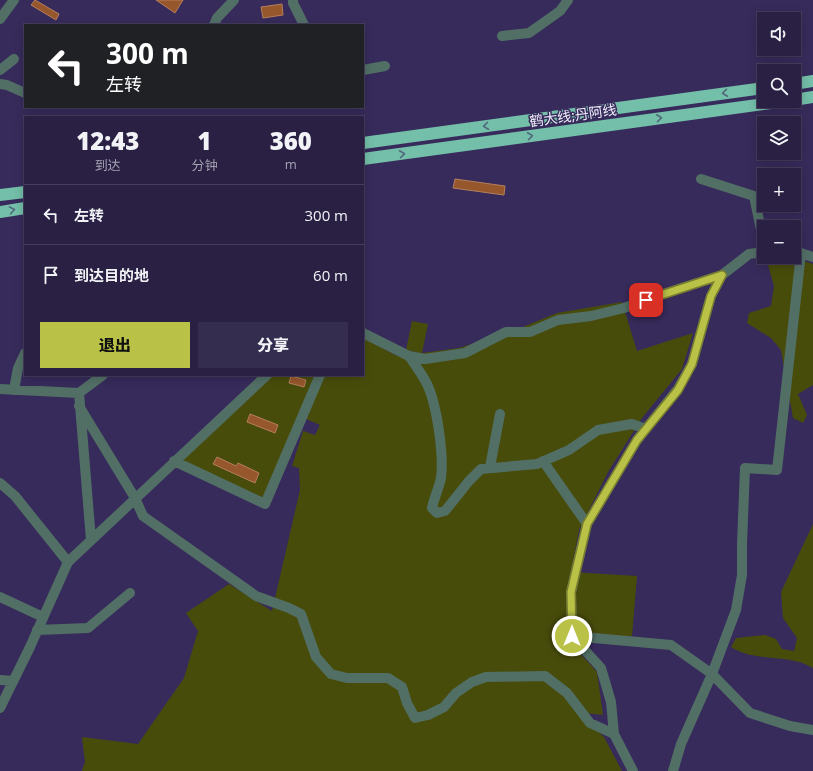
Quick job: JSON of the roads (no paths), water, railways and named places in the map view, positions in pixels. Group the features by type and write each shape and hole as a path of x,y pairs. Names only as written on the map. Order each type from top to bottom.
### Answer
{"highway":[{"path":"801,83 813,81"},
{"name":"鹤大线;丹阿线","path":"364,143 757,89"},
{"path":"801,99 813,97"},
{"name":"鹤大线;丹阿线","path":"364,159 757,105"},
{"path":"0,195 24,192"},
{"path":"0,212 24,208"}],"street":[{"path":"0,18 14,0"},
{"path":"214,24 217,18 234,0"},
{"path":"293,0 293,3 304,24"},
{"path":"502,36 529,33 560,11 568,0"},
{"path":"0,70 14,59"},
{"path":"364,70 385,66"},
{"path":"0,84 7,85 24,93"},
{"path":"701,179 754,196 759,220"},
{"path":"364,334 409,356 425,359 465,353 506,332 530,332 558,320 591,316 624,308 722,275 749,254 757,253"},
{"path":"801,253 813,257"},
{"path":"673,771 681,744 712,674 736,610 742,575 745,468 778,470 796,264"},
{"path":"633,771 614,734 611,702 601,668 572,636 571,592 587,524 637,440 678,390 692,364 711,296 722,275"},
{"path":"14,390 18,368 24,355"},
{"path":"409,356 427,385 435,413 441,450 441,479 434,496 432,508 437,513 445,510 481,468 537,464 569,450 598,430 632,424 646,429"},
{"path":"0,389 78,393 102,376"},
{"path":"0,708 68,562 266,376"},
{"path":"174,461 265,504 320,376"},
{"path":"78,393 90,540"},
{"path":"80,406 135,498 143,516 256,596 301,614 316,657 331,674 347,678 388,678 402,687 407,703 415,718 428,715 444,707 456,693 472,682 486,676 545,676 567,693 590,723 614,734"},
{"path":"490,467 500,414"},
{"path":"543,461 587,524"},
{"path":"0,483 15,496 68,562"},
{"path":"37,630 88,628 130,593"},
{"path":"0,597 43,618"},
{"path":"572,636 672,645 712,674 750,713 790,726 813,730"},
{"path":"0,680 13,681"}]}
